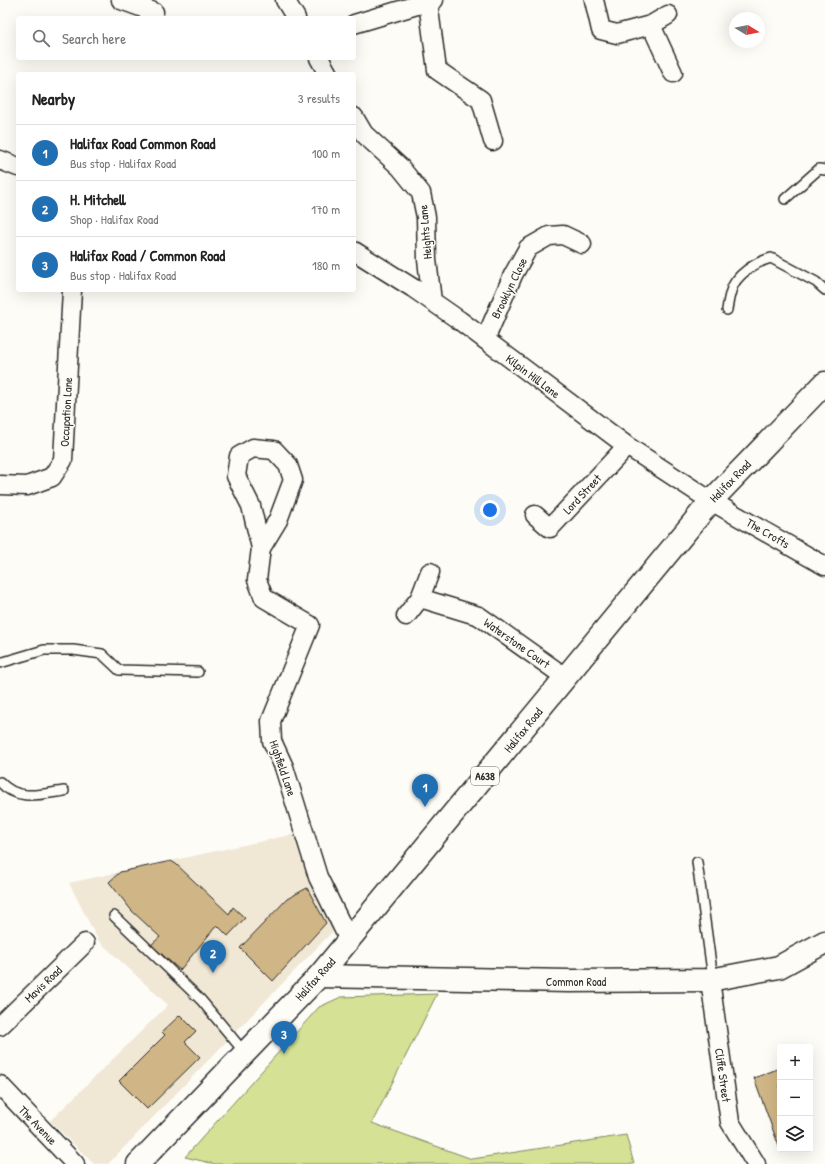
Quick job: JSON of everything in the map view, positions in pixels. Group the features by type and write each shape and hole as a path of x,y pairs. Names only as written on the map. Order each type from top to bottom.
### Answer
{"main road":[{"name":"Halifax Road","path":"138,1164 319,976 711,500 825,383"},
{"name":"Common Road","path":"319,976 569,982 712,979 779,967 825,942"}],"street":[{"path":"121,0 154,12"},
{"path":"285,0 295,16"},
{"path":"594,0 601,30 617,34 651,25 668,15"},
{"path":"356,23 431,1 437,70 481,100 493,141"},
{"path":"651,25 672,73"},
{"path":"320,60 327,72"},
{"name":"Heights Lane","path":"356,121 364,134 400,167 421,193 426,217 427,260 432,301"},
{"path":"0,160 16,166"},
{"name":"Brooklyn Close","path":"484,340 528,248 549,236 563,234 582,244"},
{"name":"Kilpin Hill Lane","path":"356,252 432,301 627,446 711,500"},
{"name":"Occupation Lane","path":"0,485 27,486 52,477 63,460 72,292"},
{"name":"Lord Street","path":"536,515 550,528 627,446"},
{"name":"Highfield Lane","path":"261,548 278,520 293,480 288,465 274,450 253,448 238,456 236,476 251,506 261,548 257,580 264,598 310,625 271,721 272,741 284,767 318,877 349,940"},
{"name":"The Crofts","path":"711,500 825,566"},
{"path":"406,616 420,598 430,572"},
{"name":"Waterstone Court","path":"420,598 479,616 565,678"},
{"name":"Mavis Road","path":"0,1026 85,943"},
{"name":"Cliffe Street","path":"712,979 730,1122 756,1164"},
{"name":"The Avenue","path":"0,1085 75,1164"}],"lane":[{"path":"786,199 819,170 825,170"},
{"path":"727,310 731,290 736,280 760,261 771,258 816,282 825,290"},
{"path":"0,663 44,650 73,650 102,654 115,668 126,671 198,672"},
{"path":"0,782 11,793 29,795 64,791"},
{"path":"697,862 712,979"},
{"path":"114,916 201,1000 245,1053"}],"shaded area":[{"path":"295,834 335,929 108,1164 94,1164 50,1121 168,1005 98,940 69,883"}],"green space":[{"path":"437,994 372,1123 472,1159 626,1135 634,1164 215,1164 185,1157 319,1007 341,997"}],"building":[{"path":"171,861 229,914 233,907 245,918 228,936 217,925 180,970 151,945 160,937 132,911 109,882 120,872"},
{"path":"307,888 326,923 273,981 240,948 287,899"},
{"path":"180,1015 196,1031 185,1042 200,1057 147,1109 119,1081 165,1035 162,1032"},
{"path":"777,1069 777,1141 754,1078"}],"place":[{"name":"Halifax Road Common Road","path":"425,807"},
{"name":"H. Mitchell","path":"213,973"},
{"name":"Halifax Road / Common Road","path":"284,1054"}]}
